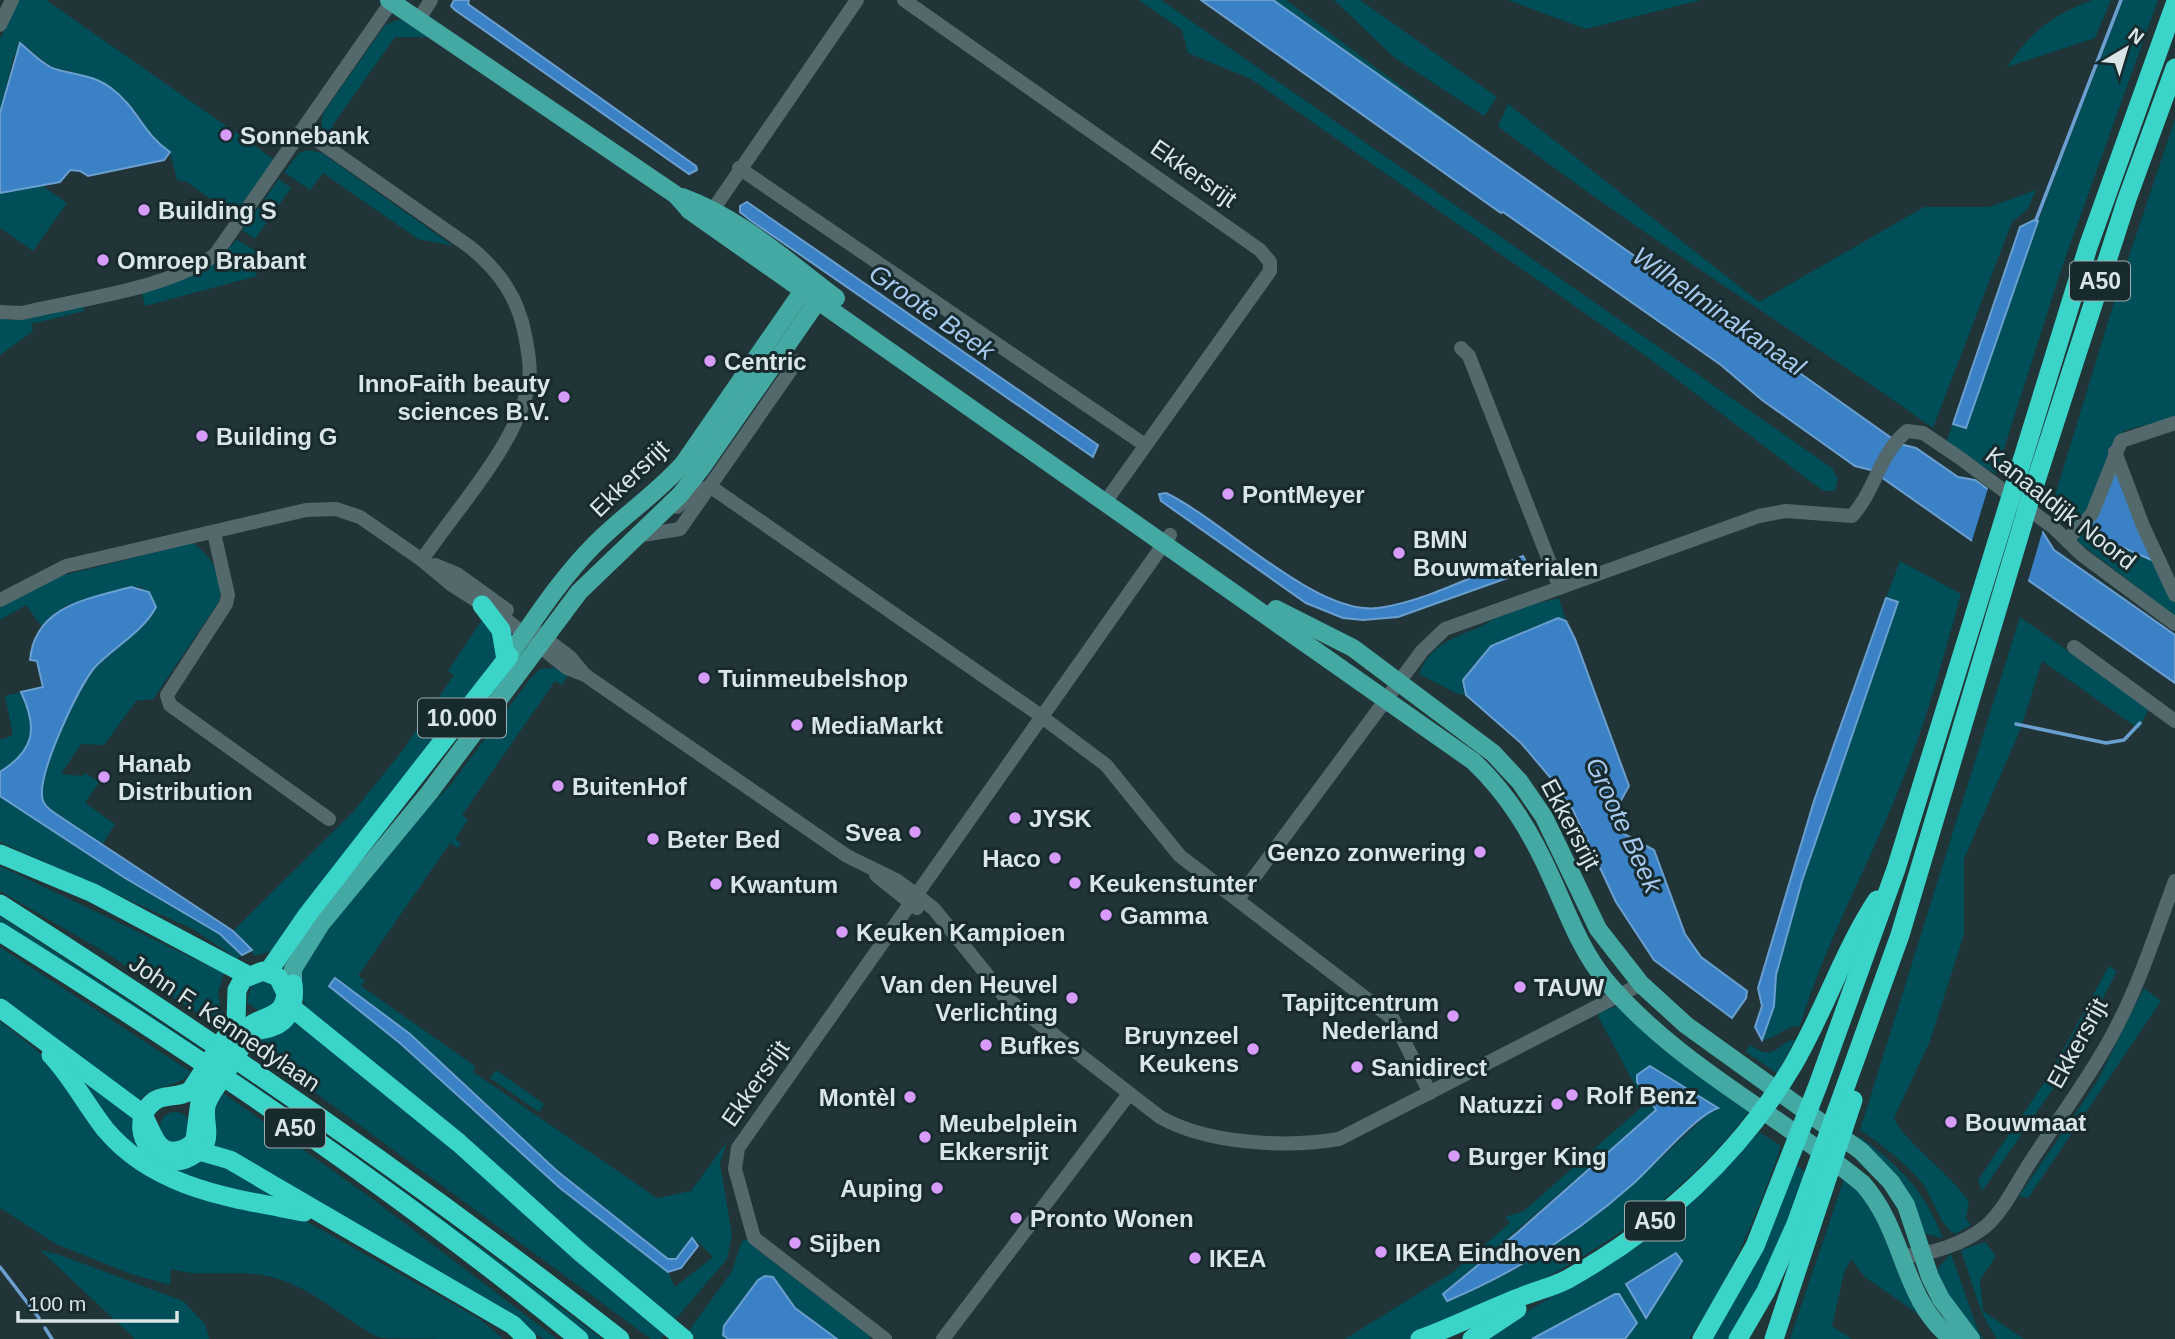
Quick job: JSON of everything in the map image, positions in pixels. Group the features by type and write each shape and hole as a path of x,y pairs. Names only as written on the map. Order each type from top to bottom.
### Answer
{"highway":[{"name":"A50","path":"1702,1339 1755,1246 1800,1147 1818,1085 1896,869 2088,247 2175,4"},
{"name":"A50","path":"1774,1339 1872,1010 1927,851 2031,496 2127,199 2175,68"},
{"path":"482,605 501,630 508,658"},
{"name":"Ekkersrijt","path":"281,979 288,948 297,944 508,658"},
{"path":"0,854 93,893 247,975"},
{"name":"A50","path":"1420,1339 1527,1294 1536,1293 1578,1273 1659,1218 1704,1179 1753,1123 1792,1067 1825,1004 1859,927 1896,869"},
{"name":"John F. Kennedylaan","path":"0,904 208,1038 477,1230 620,1339"},
{"name":"John F. Kennedylaan","path":"0,932 256,1100 467,1251 579,1339"},
{"path":"216,957 242,964 268,961 297,944"},
{"path":"0,1008 144,1116 155,1139 171,1152 186,1149 198,1135 197,1108 205,1088 240,1036 253,1023 276,1015 288,1005 281,979 258,971 247,975 237,990 240,1036"},
{"name":"John F. Kennedylaan","path":"288,1005 459,1143 607,1276 684,1339"},
{"path":"26,1028 59,1063 104,1128 146,1167 197,1189 324,1216"},
{"path":"205,1088 207,1137 199,1151 183,1160 167,1160 158,1156 143,1139 144,1116 156,1100 205,1088"},
{"path":"199,1151 230,1160 536,1339"},
{"name":"A50","path":"1738,1339 1823,1172"},
{"name":"A50","path":"1472,1339 1532,1301 1536,1293"}],"main road":[{"name":"Ekkersrijt","path":"390,1 709,215 1167,538 1473,761 1505,794 1528,827 1579,941 1619,995 1648,1028 1800,1147 1850,1173 1878,1201 1922,1304 1952,1339"},
{"name":"Ekkersrijt","path":"297,944 429,793 590,578 680,495 700,470 814,291"},
{"name":"Ekkersrijt","path":"508,658 596,543 666,483 683,464 814,291"},
{"name":"Ekkersrijt","path":"1167,538 1289,617 1353,648 1401,681 1465,730 1520,782 1544,817 1598,929 1640,984 1686,1025 1861,1151 1891,1182 1906,1205 1941,1298 1971,1339"}],"street":[{"path":"0,25 12,0"},
{"path":"419,19 431,0"},
{"path":"709,215 857,0"},
{"name":"Ekkersrijt","path":"904,0 1261,250 1270,262 1270,271 1109,498"},
{"path":"0,312 22,313 162,280 215,256 304,131 390,1"},
{"path":"304,131 486,260 509,288 523,324 529,355 529,385 520,410 506,439 422,560"},
{"path":"739,168 1145,445"},
{"path":"1238,899 1431,640 1445,629 1559,586 1469,356 1461,348"},
{"name":"Ekkersrijt","path":"636,536 680,529 797,361"},
{"path":"2067,540 2092,514 2121,441 2175,423"},
{"name":"Kanaaldijk Noord","path":"1559,586 1759,516 1786,511 1852,516 1863,502 1875,472 1898,441 1907,431 1917,430 1960,458 2067,540 2082,555 2175,624"},
{"name":"Kanaaldijk Noord","path":"2115,452 2143,526 2175,595"},
{"path":"711,487 1044,718 1106,765 1180,856 1393,1019 1430,1093"},
{"name":"Ekkersrijt","path":"663,510 679,507 697,490 711,487"},
{"path":"0,600 65,566 306,510 337,509 360,517 422,560 452,585 527,630"},
{"path":"214,533 228,594 226,604 167,695 170,705 329,819"},
{"name":"Ekkersrijt","path":"883,1338 754,1238 735,1169 738,1148 1044,718 1167,538"},
{"path":"422,560 457,574 542,642 567,668 585,676 915,900 958,940 996,986 1027,1016 1129,1094 1183,1130 1205,1136 1305,1142 1339,1139 1640,984"},
{"path":"2074,647 2175,721"},
{"name":"Ekkersrijt","path":"1902,1256 1923,1255 1987,1226 2073,1102 2111,1038 2140,976 2175,881"},
{"path":"943,1339 1129,1094"}],"shaded area":[{"path":"19,0 46,0 275,160 233,224 228,220 226,210 187,182 177,180 170,152 145,132 139,116 112,89 68,70 54,69 21,43 13,59 0,113 0,39"},
{"path":"1139,0 1161,0 1832,468 1838,479 1835,491 1824,491 1811,482 1650,359 1251,79 1188,53 1182,30"},
{"path":"1273,0 1286,0 1516,173"},
{"path":"1334,0 1360,0 1497,97 1484,116 1395,58"},
{"path":"1508,0 1701,0 1586,29"},
{"path":"2093,0 2111,0 2095,38 2007,67 2025,44 2054,18"},
{"path":"2123,0 2158,0 2062,267 1996,474 1945,445 1953,424 1966,428 2038,221"},
{"path":"400,19 433,37 395,37 332,126 338,131 330,142 322,128 324,112 385,25"},
{"path":"1508,104 1759,302 1924,207 1989,207 2036,190 2028,209 2012,222 1933,428 1605,204 1498,126"},
{"path":"2175,119 2175,417 2123,431 2088,514 2074,527 2050,512 2119,286"},
{"path":"308,150 322,153 453,246 418,239 323,173 310,190 284,172 299,153"},
{"path":"279,179 291,188 255,239 242,230"},
{"path":"43,186 67,203 33,251 0,228 0,193"},
{"path":"237,240 264,256 255,269 257,276 145,306 142,293 216,261"},
{"path":"82,304 84,311 31,324 33,331 0,355 0,318 11,320"},
{"path":"2085,531 2154,561 2175,601 2175,616 2077,541"},
{"path":"192,543 216,569 220,586 218,603 153,699 136,701 104,745 81,744 61,774 82,776 85,773 99,782 85,803 115,824 102,845 44,805 45,775 67,714 86,680 107,655 151,617 142,587 131,587 65,606 42,627 26,605 0,620 0,608 53,578"},
{"path":"1900,561 1961,594 1941,667 1909,763 1834,935 1800,1026 1762,1040 1774,1006 1776,975 1802,881 1897,602 1886,598"},
{"path":"1559,598 1566,621 1558,618 1520,633 1463,689 1466,695 1456,693 1419,674 1429,656 1443,644 1512,611"},
{"path":"484,617 493,626 497,662 273,951 255,956 233,931 353,812 403,750 454,675 448,671"},
{"path":"2020,617 2149,708 2139,729 2042,661 2021,728 1964,859 1964,934 1930,1041 1894,1118 1908,1138 1951,1180 1969,1202 1966,1219 1971,1225 1955,1234 1949,1230 1916,1176 1860,1130"},
{"path":"555,668 568,675 562,685 555,681 462,815 468,820 455,839 461,843 458,848 450,843 358,976 365,980 361,986 475,1066 473,1072 657,1198 691,1191 737,1128 726,1144 720,1163 732,1235 727,1259 675,1320 309,1012 299,987 303,960 392,846 451,784 540,669","holes":["335,978 410,1034 557,1171 668,1259 676,1259 683,1249 697,1241 713,1257 675,1287 668,1272 560,1188 401,1044 330,986"]},
{"path":"21,692 30,717 30,737 27,747 12,764 0,772 0,740 13,735 5,696"},
{"path":"0,796 125,878 220,934 242,955 237,959 193,929 0,842"},
{"path":"0,866 224,973 218,993 223,1019 220,1028 103,951 0,891"},
{"path":"0,916 306,1121 455,1228 602,1339 589,1339 466,1243 0,924"},
{"path":"0,947 191,1072 179,1081 152,1091 139,1101 0,997"},
{"path":"2109,966 2117,971 2061,1078 2051,1072"},
{"path":"260,980 272,984 277,996 274,1005 259,1011 247,1002 252,983"},
{"path":"2144,988 2161,1001 2028,1198 2019,1196 2098,1080"},
{"path":"1619,1006 1751,1109 1693,1174 1660,1202 1625,1229 1551,1275 1425,1335 1409,1339 1345,1339 1453,1272 1510,1223 1505,1217 1524,1211 1645,1104 1598,1016 1600,1011","holes":["1709,1104 1713,1109 1632,1185 1521,1266 1481,1286 1443,1294 1656,1110"]},
{"path":"0,1021 55,1065 119,1151 304,1220 480,1319 503,1339 380,1338 310,1293 279,1279 262,1275 194,1273 171,1269 170,1285 131,1274 56,1244 0,1208"},
{"path":"294,1022 416,1116 665,1334 661,1339 651,1339 253,1047"},
{"path":"1796,1039 1777,1073 1746,1052 1750,1045 1771,1052"},
{"path":"60,1059 134,1119 135,1134 212,1157 296,1208 214,1189 126,1144"},
{"path":"496,1070 544,1104 539,1112 490,1078"},
{"path":"2046,1080 2055,1086 1982,1191 1978,1180"},
{"path":"223,1093 370,1197 557,1339 544,1339 212,1145 214,1110"},
{"path":"175,1112 181,1113 189,1121 189,1133 181,1141 175,1142 169,1141 161,1133 160,1127 161,1121 169,1113"},
{"path":"1759,1132 1781,1146 1742,1246 1704,1317 1689,1339 1625,1339 1637,1323 1619,1294 1532,1339 1482,1339 1556,1294"},
{"path":"1859,1136 1910,1181 1927,1206 1943,1238 1926,1234 1858,1140"},
{"path":"1795,1164 1805,1172 1790,1216 1752,1299 1729,1339 1710,1339"},
{"path":"1846,1173 1861,1186 1931,1323 1865,1277 1851,1259 1844,1273 1832,1326 1852,1339 1790,1339"},
{"path":"749,1239 760,1252 868,1334 870,1339 837,1339 795,1308 774,1277 765,1276 758,1280 724,1326 723,1335 727,1339 696,1339 688,1332 732,1271 742,1241"},
{"path":"1985,1242 1996,1256 1980,1280 1983,1311 2024,1339 1997,1339 1980,1308 1961,1250"},
{"path":"40,1250 183,1301 205,1324 209,1339 135,1339"},
{"path":"1951,1254 1979,1333 1984,1339 1976,1337 1936,1276 1938,1268"}],"water":[{"path":"454,0 469,0 468,4 696,166 697,170 689,174 455,10 451,6"},
{"path":"1201,0 1273,0 1900,444 1916,448 1958,477 1975,480 2039,526 2054,550 2175,635 2175,683 1871,470 1855,466 1762,400 1721,365"},
{"path":"20,43 50,67 91,78 111,88 128,104 153,137 170,152 164,160 88,176 80,171 70,170 60,182 0,193 0,113"},
{"path":"747,202 1098,445 1093,457 750,220 740,212 740,206"},
{"path":"2034,220 2038,221 1966,428 1953,424 2020,227"},
{"path":"2117,469 2154,561 2085,531"},
{"path":"1166,493 1299,582 1327,597 1353,606 1378,608 1414,600 1523,556 1530,570 1398,617 1363,620 1343,618 1306,603 1161,501 1159,494"},
{"path":"131,587 149,592 156,607 144,624 95,667 88,677 53,748 43,783 43,799 52,811 233,931 252,950 242,955 220,934 125,878 0,796 0,772 12,764 27,747 30,737 30,717 21,692 43,687 37,661 30,660 34,642 42,628 53,616 81,601"},
{"path":"1886,598 1898,602 1802,881 1776,975 1774,1006 1762,1040 1755,1027 1762,1006 1758,988 1814,801"},
{"path":"1558,618 1566,621 1575,639 1629,786 1615,811 1624,834 1654,850 1685,934 1701,957 1747,991 1746,998 1732,1018 1654,960 1616,902 1573,810 1555,783 1521,743 1466,695 1463,680 1491,646"},
{"path":"335,978 410,1034 557,1171 668,1259 676,1259 692,1238 698,1246 681,1268 668,1272 560,1188 401,1044 329,986"},
{"path":"1650,1066 1718,1108 1698,1121 1634,1183 1591,1218 1545,1250 1497,1278 1447,1301 1443,1294 1518,1232 1656,1110 1637,1082 1637,1075"},
{"path":"1676,1253 1682,1261 1646,1318 1626,1284"},
{"path":"765,1276 773,1277 795,1308 837,1339 728,1339 723,1335 724,1326 758,1280"},
{"path":"1619,1294 1637,1323 1625,1339 1532,1339"}],"pier":[{"path":"1989,485 2044,526 2027,584 1971,544"}],"waterway":[{"path":"2036,220 2121,0"},
{"name":"Groote Beek","path":"2016,724 2106,743 2124,740 2140,723"},
{"path":"0,1267 39,1318"},
{"path":"45,1328 52,1339"}],"place":[{"name":"Sonnebank","path":"226,135"},
{"name":"Building S","path":"144,210"},
{"name":"Omroep Brabant","path":"103,260"},
{"name":"Centric","path":"710,361"},
{"name":"InnoFaith beauty sciences B.V.","path":"564,397"},
{"name":"Building G","path":"202,436"},
{"name":"PontMeyer","path":"1228,494"},
{"name":"BMN Bouwmaterialen","path":"1399,553"},
{"name":"Tuinmeubelshop","path":"704,678"},
{"name":"MediaMarkt","path":"797,725"},
{"name":"Hanab Distribution","path":"104,777"},
{"name":"BuitenHof","path":"558,786"},
{"name":"JYSK","path":"1015,818"},
{"name":"Svea","path":"915,832"},
{"name":"Beter Bed","path":"653,839"},
{"name":"Genzo zonwering","path":"1480,852"},
{"name":"Haco","path":"1055,858"},
{"name":"Keukenstunter","path":"1075,883"},
{"name":"Kwantum","path":"716,884"},
{"name":"Gamma","path":"1106,915"},
{"name":"Keuken Kampioen","path":"842,932"},
{"name":"TAUW","path":"1520,987"},
{"name":"Van den Heuvel Verlichting","path":"1072,998"},
{"name":"Tapijtcentrum Nederland","path":"1453,1016"},
{"name":"Bufkes","path":"986,1045"},
{"name":"Bruynzeel Keukens","path":"1253,1049"},
{"name":"Sanidirect","path":"1357,1067"},
{"name":"Rolf Benz","path":"1572,1095"},
{"name":"Montèl","path":"910,1097"},
{"name":"Natuzzi","path":"1557,1104"},
{"name":"Bouwmaat","path":"1951,1122"},
{"name":"Meubelplein Ekkersrijt","path":"925,1137"},
{"name":"Burger King","path":"1454,1156"},
{"name":"Auping","path":"937,1188"},
{"name":"Pronto Wonen","path":"1016,1218"},
{"name":"Sijben","path":"795,1243"},
{"name":"IKEA Eindhoven","path":"1381,1252"},
{"name":"IKEA","path":"1195,1258"}],"water label":[{"name":"Wilhelminakanaal","path":"1719,311"}]}
